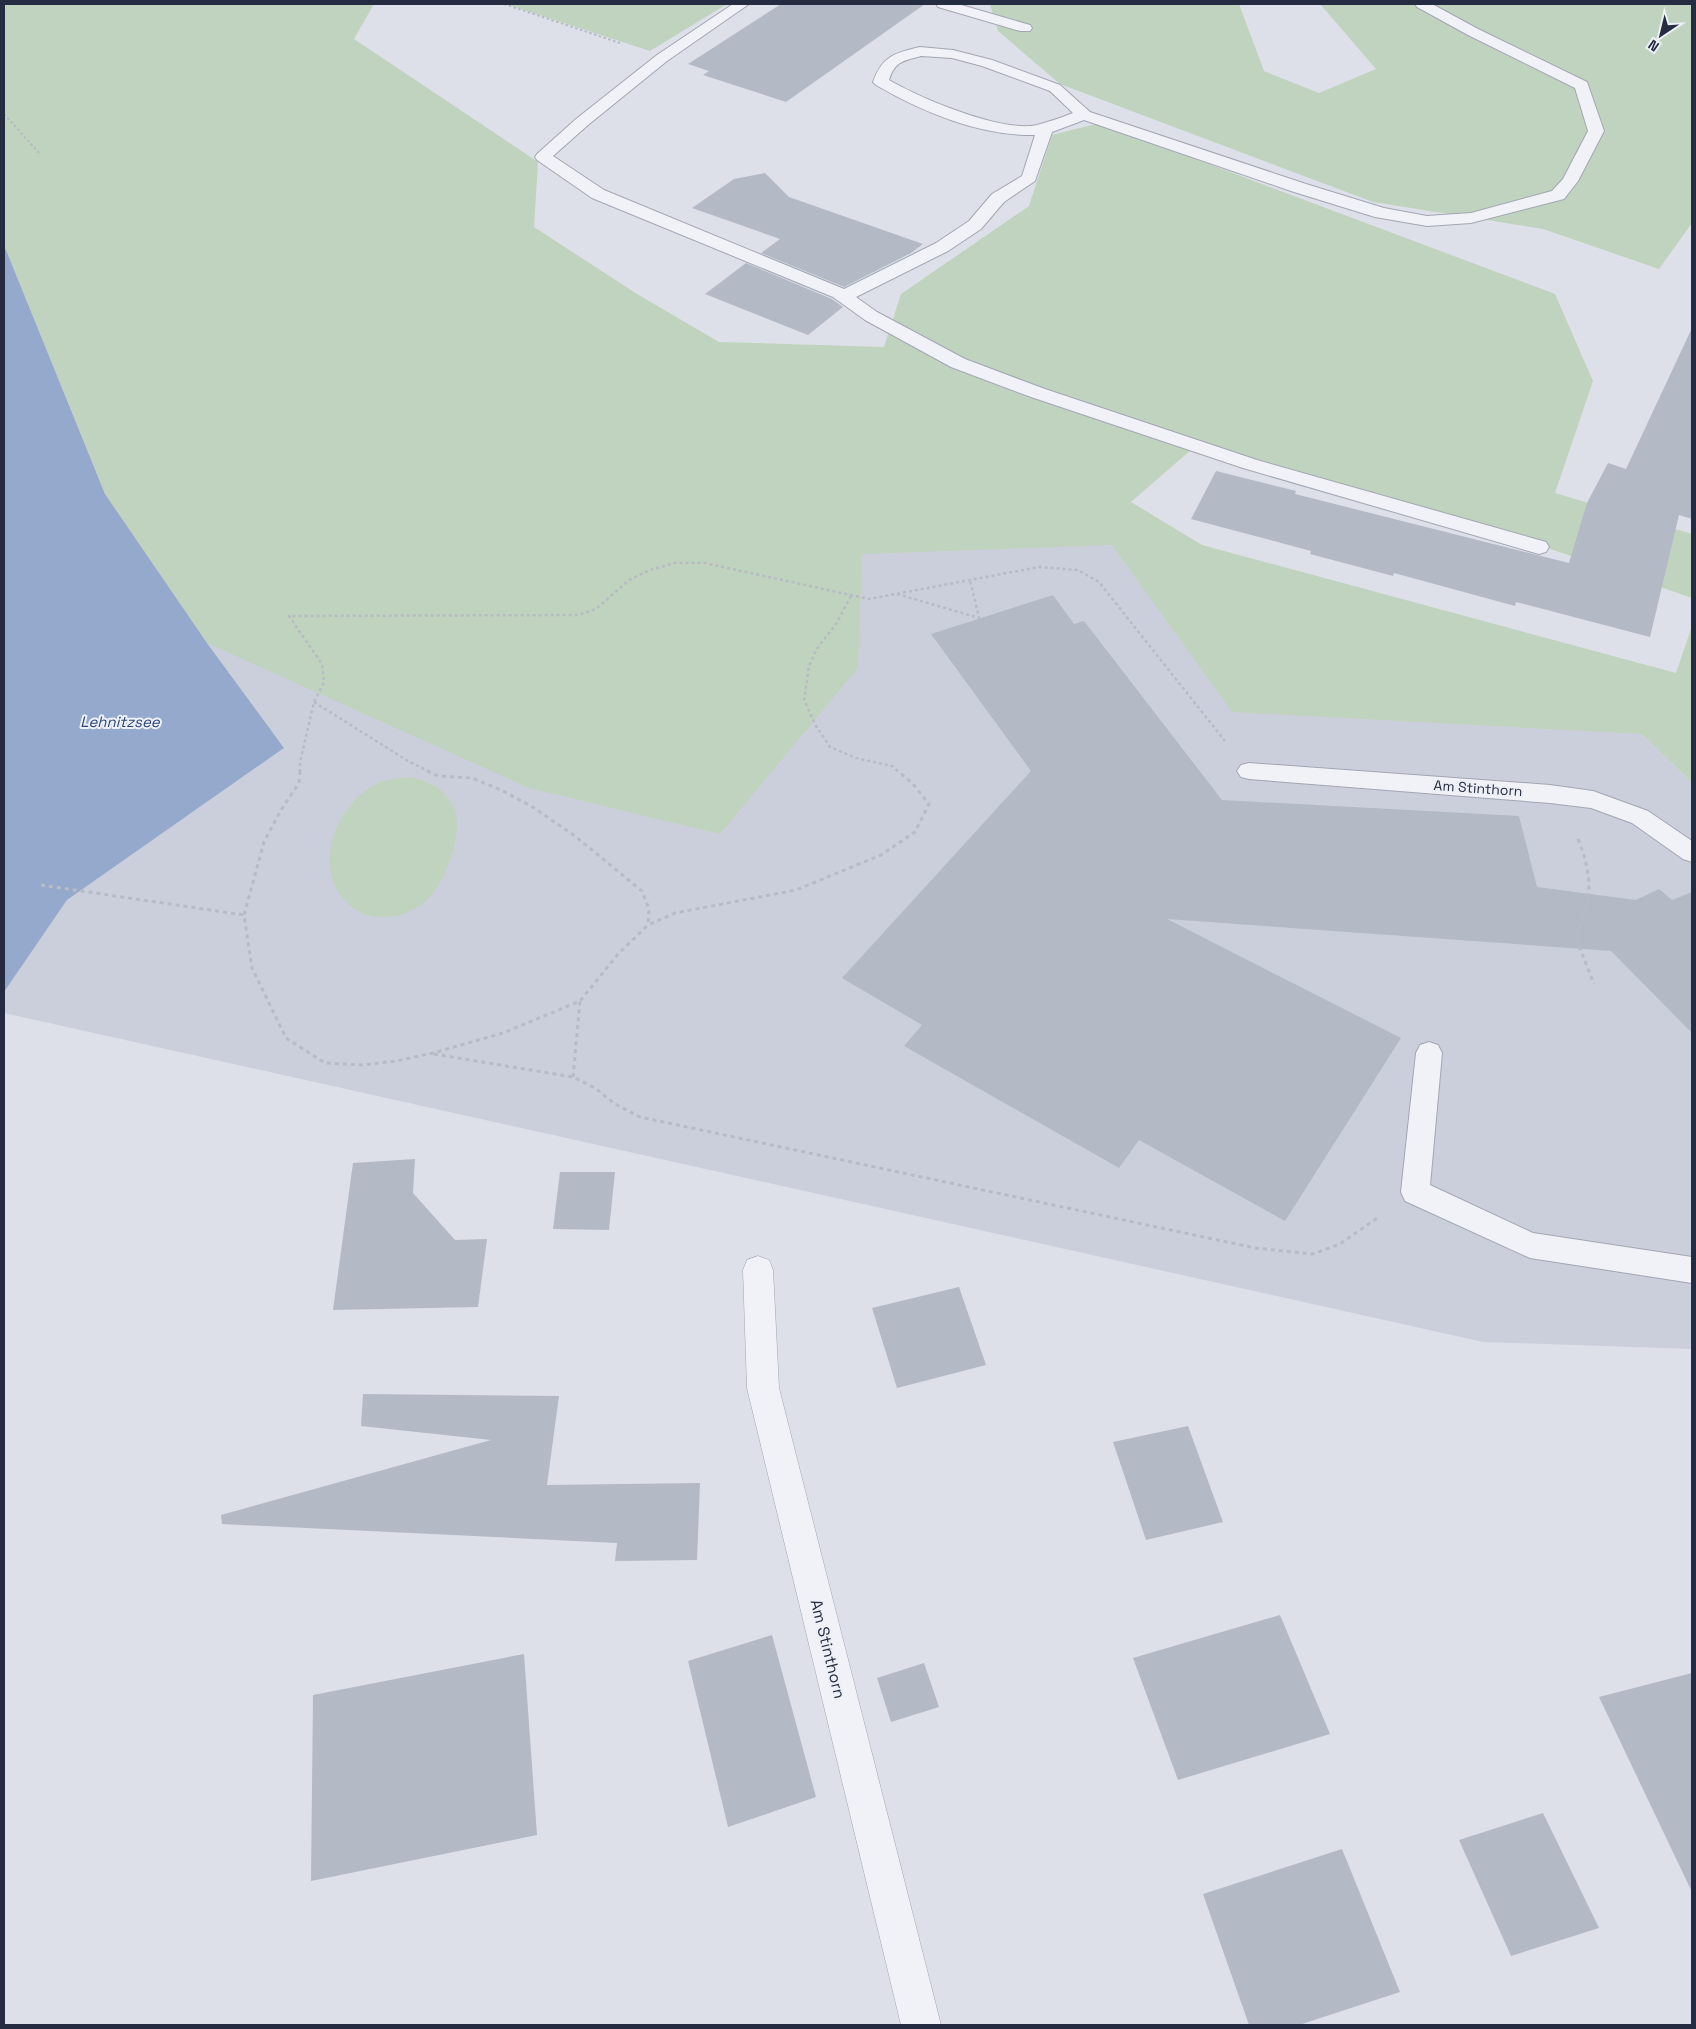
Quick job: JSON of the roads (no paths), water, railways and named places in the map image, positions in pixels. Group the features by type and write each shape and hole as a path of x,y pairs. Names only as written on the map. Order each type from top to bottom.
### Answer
{"street":[{"name":"Am Stinthorn","path":"758,1270 763,1388 921,2025"}],"lane":[{"path":"742,4 662,58 582,122 543,157 598,194 844,296 871,316 958,363 1038,393 1250,464 1539,547"},
{"path":"943,4 1025,28"},
{"path":"1084,115 1036,130 1021,131 954,115 898,93 880,82 885,70 894,59 920,51 953,54 1055,88 1084,115 1300,188 1381,213 1428,221 1471,218 1558,195 1570,181 1596,131 1582,85 1473,32 1422,4"},
{"path":"844,296 942,248 975,225 998,198 1029,178 1045,127"},
{"name":"Am Stinthorn","path":"1249,771 1550,794 1593,800 1640,817 1692,853"},
{"path":"1429,1053 1415,1192 1530,1245 1692,1270"}],"water":[{"name":"Lehnitzsee","path":"4,245 105,494 207,643 284,748 67,900 4,992"}]}
